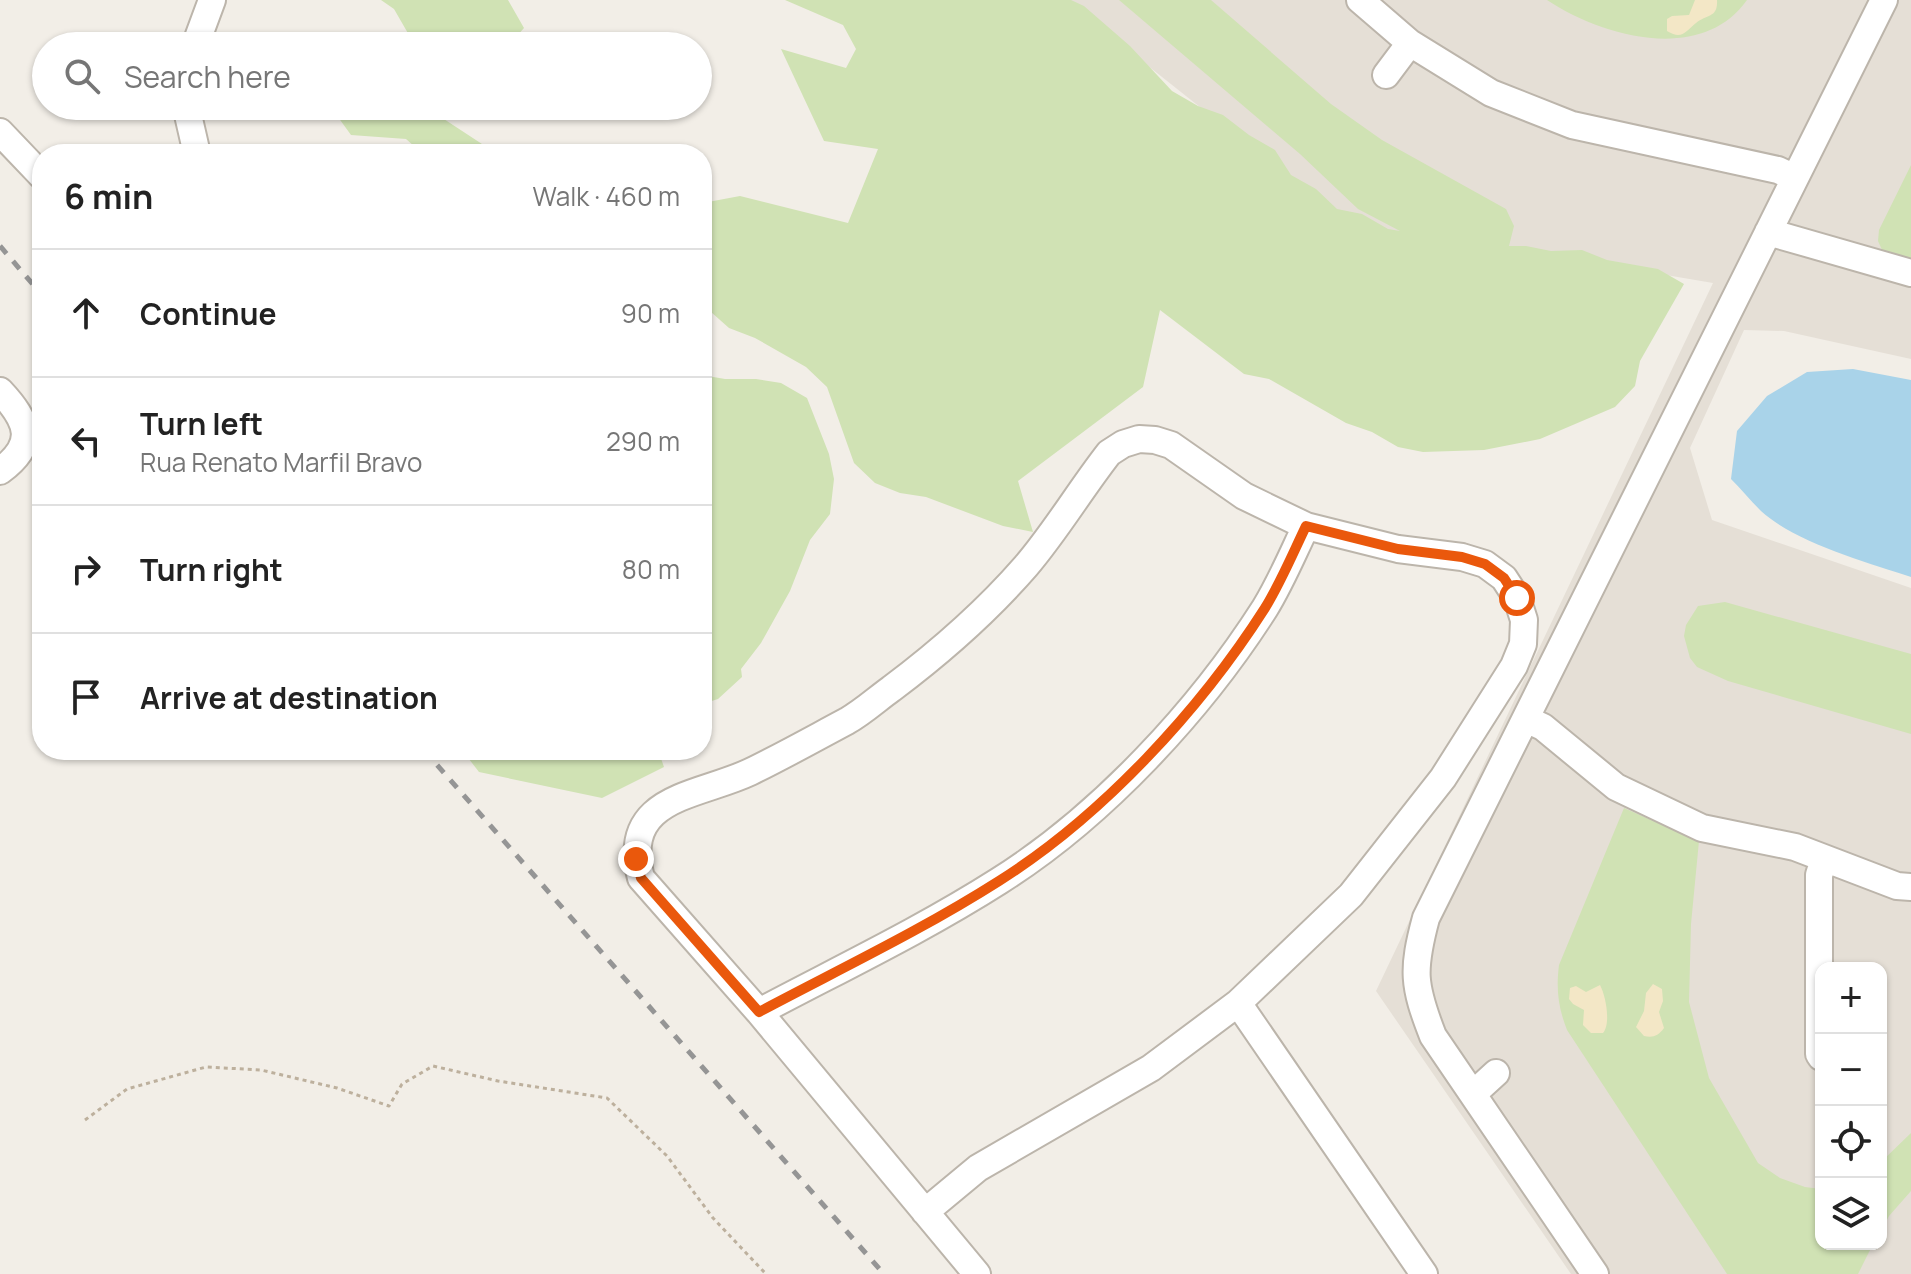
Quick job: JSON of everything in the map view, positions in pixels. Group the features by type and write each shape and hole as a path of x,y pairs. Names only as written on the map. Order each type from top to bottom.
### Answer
{"street":[{"path":"200,32 212,0"},
{"path":"1360,0 1410,43 1491,93 1572,125 1778,170 1795,178"},
{"path":"1595,1274 1433,1036 1418,998 1416,957 1426,918 1884,0"},
{"path":"1386,75 1410,43"},
{"path":"189,120 195,144"},
{"path":"0,132 32,166"},
{"path":"1768,232 1911,273"},
{"path":"0,391 20,416 26,439 20,455 0,471"},
{"path":"925,1212 978,1168 1151,1068 1238,1003 1351,895 1443,778 1514,666 1523,644 1524,620 1517,598 1504,578 1485,564 1462,557 1398,549 1306,526 1244,496 1171,445 1147,439 1123,444 1109,453 1025,566 942,651 851,719 747,773 678,797 660,806 646,821 638,839 636,859 641,878 759,1012 925,1212 977,1274"},
{"path":"759,1012 937,918 1002,879 1086,817 1190,711 1266,606 1306,526"},
{"path":"1526,719 1543,727 1616,787 1702,828 1795,847 1897,886 1911,887"},
{"path":"1819,1034 1819,875 1824,859"},
{"path":"1238,1003 1424,1274"},
{"path":"1473,1094 1496,1073"}],"path":[{"path":"85,1120 127,1089 206,1067 261,1070 337,1088 389,1106 402,1084 433,1066 498,1081 607,1098 667,1156 713,1218 766,1274"}],"shaded area":[{"path":"1065,0 1911,0 1911,359 1784,331 1744,330 1690,448 1712,520 1911,588 1911,1274 1571,1274 1376,991 1713,283 1554,256 1356,231"}],"green space":[{"path":"381,0 508,0 524,28 520,32 407,32 394,9"},
{"path":"785,0 1071,0 1084,6 1130,46 1172,91 1198,106 1223,115 1275,150 1291,175 1316,189 1337,209 1362,214 1388,229 1400,231 1358,209 1300,154 1119,0 1211,0 1331,104 1382,140 1506,209 1514,226 1509,246 1551,251 1582,250 1607,260 1658,269 1684,284 1640,361 1635,386 1615,407 1540,439 1484,450 1423,452 1398,447 1372,432 1346,423 1269,379 1244,374 1160,310 1143,387 1018,481 1033,532 1003,526 926,497 900,493 875,483 854,463 827,387 806,367 755,338 729,328 712,313 712,201 740,196 848,223 878,149 824,141 781,49 846,68 856,49 843,25"},
{"path":"1547,0 1747,0 1727,20 1704,32 1678,38 1650,38 1595,24"},
{"path":"340,120 445,120 482,144 412,144 406,139 351,135"},
{"path":"1911,165 1911,262 1883,252 1878,241 1879,230"},
{"path":"712,377 781,383 807,398 829,454 834,479 830,514 810,540 790,591 761,643 741,669 742,677 712,701"},
{"path":"1725,602 1911,654 1911,734 1728,681 1697,667 1690,658 1684,636 1686,625 1698,606"},
{"path":"470,760 662,760 664,767 602,798 479,772"},
{"path":"1624,808 1699,841 1691,924 1689,1002 1709,1078 1758,1163 1780,1178 1815,1188 1815,1250 1870,1250 1858,1274 1727,1274 1567,1030 1558,998 1559,965"},
{"path":"1911,1133 1911,1191 1887,1220 1887,1178 1887,1156"}],"sand":[{"path":"1695,0 1717,0 1716,10 1683,34 1667,31 1667,19 1689,15"},
{"path":"1653,984 1662,989 1663,1001 1659,1012 1664,1028 1655,1036 1647,1037 1636,1027 1644,1011 1646,993"},
{"path":"1600,985 1606,1003 1607,1023 1603,1033 1591,1033 1583,1025 1584,1010 1569,999 1570,988 1576,986 1586,992"}],"water":[{"path":"1853,369 1911,380 1911,577 1793,533 1761,511 1731,479 1737,431 1767,396 1807,372"}],"railway":[{"path":"0,246 32,283"},
{"path":"433,760 884,1274"}],"route":[{"path":"636,859 641,878 759,1012 911,934 1002,879 1086,817 1190,711 1266,606 1306,526 1398,549 1462,557 1485,564 1504,578 1517,598"}]}
